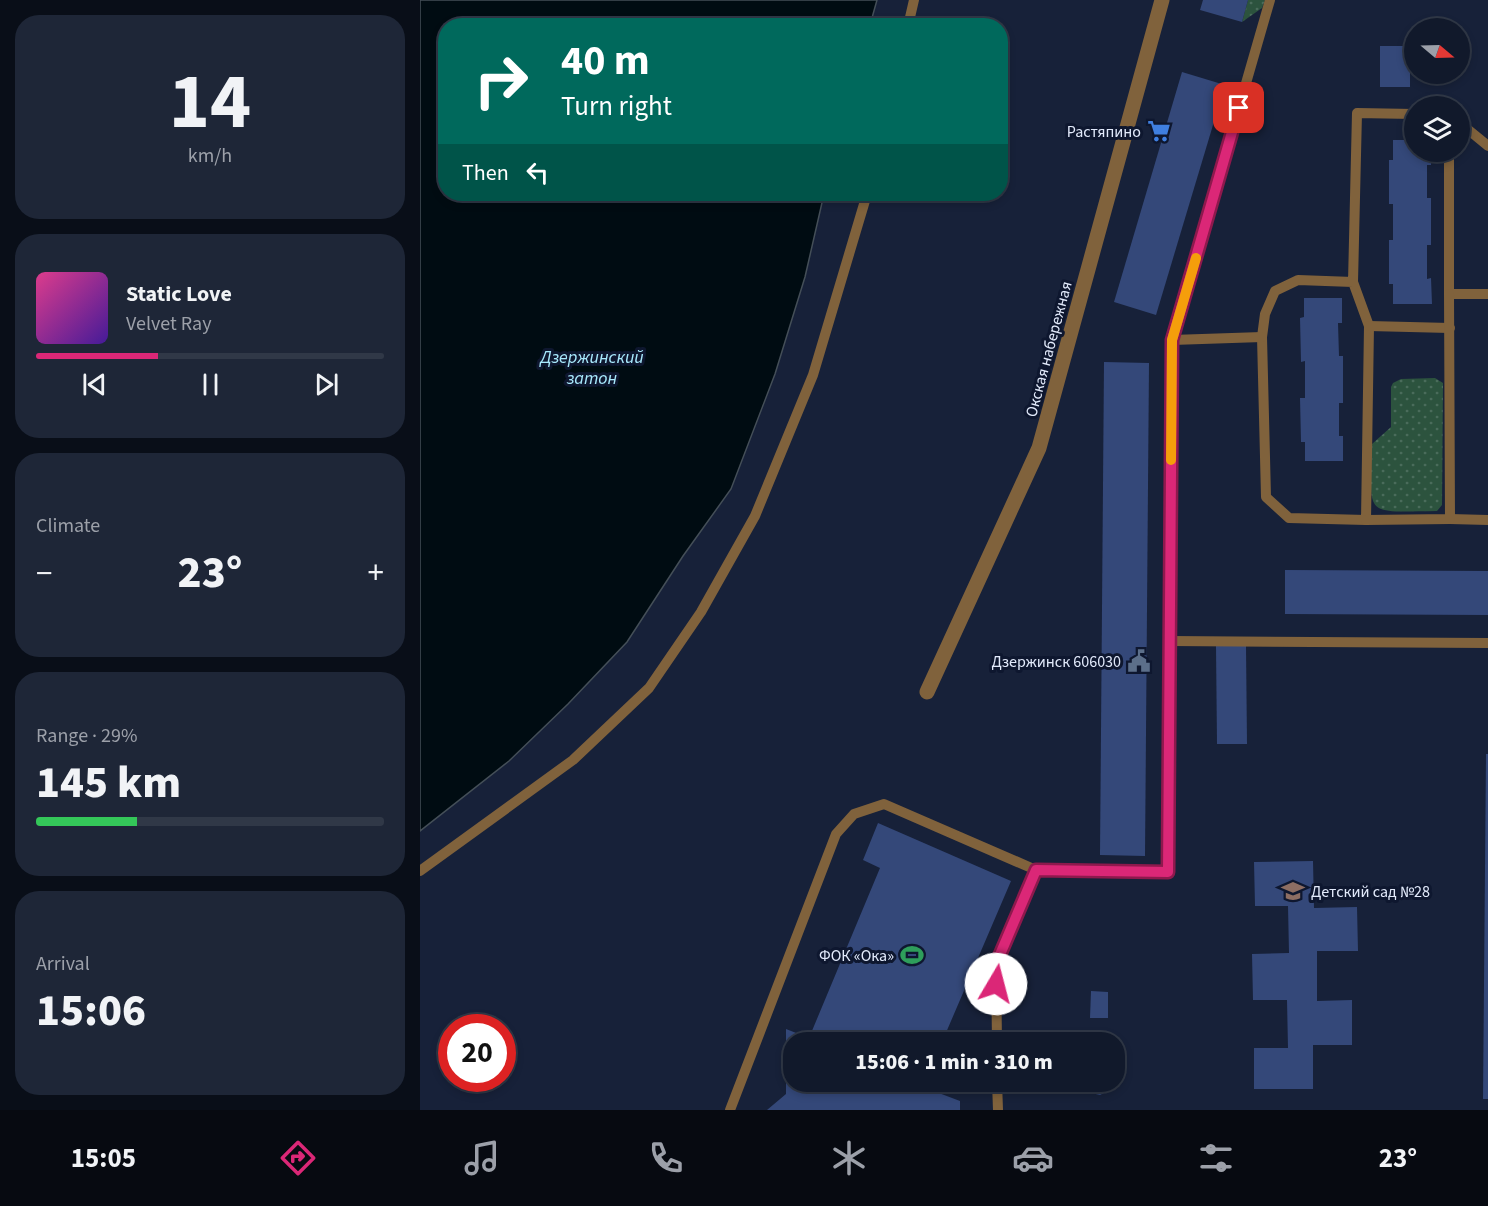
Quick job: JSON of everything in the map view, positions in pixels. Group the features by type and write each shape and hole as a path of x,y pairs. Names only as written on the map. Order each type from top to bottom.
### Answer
{"street":[{"name":"Окская набережная","path":"927,692 1039,448 1162,0"}],"lane":[{"path":"910,18 914,0"},
{"path":"730,1110 836,834 854,814 884,804 1036,870 1168,872 1172,340 1270,0"},
{"path":"1366,520 1369,326 1353,282 1358,113 1404,114"},
{"path":"1470,131 1488,146"},
{"path":"1449,162 1450,519"},
{"path":"420,871 573,760 649,688 701,612 755,516 813,375 865,201"},
{"path":"1353,282 1298,280 1275,291 1265,314 1262,338 1266,497 1289,518 1488,520"},
{"path":"1449,294 1488,294"},
{"path":"1369,326 1450,328"},
{"path":"1172,340 1262,338"},
{"path":"1170,641 1488,643"},
{"path":"997,1032 996,964 1036,870"},
{"path":"997,1092 998,1110"}],"green space":[{"path":"1248,0 1265,0 1262,8 1242,22"},
{"path":"1435,378 1443,383 1442,505 1437,511 1383,510 1376,506 1372,498 1372,444 1391,427 1391,387 1393,383 1401,379"}],"water":[{"name":"Дзержинский затон","path":"420,0 877,0 872,18 438,18 438,201 822,201 805,277 775,374 731,489 683,556 627,642 509,761 420,831"}],"building":[{"path":"1203,0 1248,0 1242,22 1200,10"},
{"path":"1380,46 1404,46 1404,84 1410,84 1410,87 1380,87"},
{"path":"1182,72 1225,85 1156,315 1114,302"},
{"path":"1393,140 1404,140 1404,162 1431,162 1431,165 1427,165 1427,198 1431,198 1431,245 1427,245 1427,279 1431,278 1432,304 1393,304 1393,284 1389,284 1389,240 1393,240 1393,204 1389,204 1389,160 1393,160"},
{"path":"1304,298 1342,298 1342,323 1338,323 1339,356 1343,356 1343,403 1339,403 1339,436 1343,436 1343,461 1305,461 1305,442 1301,442 1300,398 1305,398 1305,361 1301,362 1300,318 1304,317"},
{"path":"1104,362 1149,363 1145,856 1100,855"},
{"path":"1285,570 1488,571 1488,615 1285,614"},
{"path":"1216,646 1246,646 1247,744 1217,744"},
{"path":"1486,754 1488,754 1488,1099 1483,1099"},
{"name":"ФОК «Ока»","path":"878,823 1011,881 946,1032 812,1032 880,868 863,860"},
{"path":"1313,861 1314,908 1357,907 1358,951 1317,951 1317,1001 1352,1000 1352,1045 1313,1045 1313,1089 1254,1089 1254,1048 1288,1048 1287,1000 1253,1000 1252,954 1289,953 1288,906 1255,906 1254,862"},
{"path":"1091,991 1108,992 1108,1018 1090,1018"},
{"name":"ФОК «Ока»","path":"786,1092 936,1092 960,1101 960,1110 767,1110"},
{"path":"1087,1092 1106,1092 1100,1095"}],"slow traffic":[{"path":"1171,460 1172,340 1196,258"}],"place":[{"name":"Растяпино","path":"1159,131"},
{"name":"Дзержинск 606030","path":"1139,661"},
{"name":"Детский сад №28","path":"1293,891"},
{"name":"ФОК «Ока»","path":"912,955"}],"route":[{"path":"996,984 996,964 1036,870 1168,872 1172,340 1239,108"}]}
